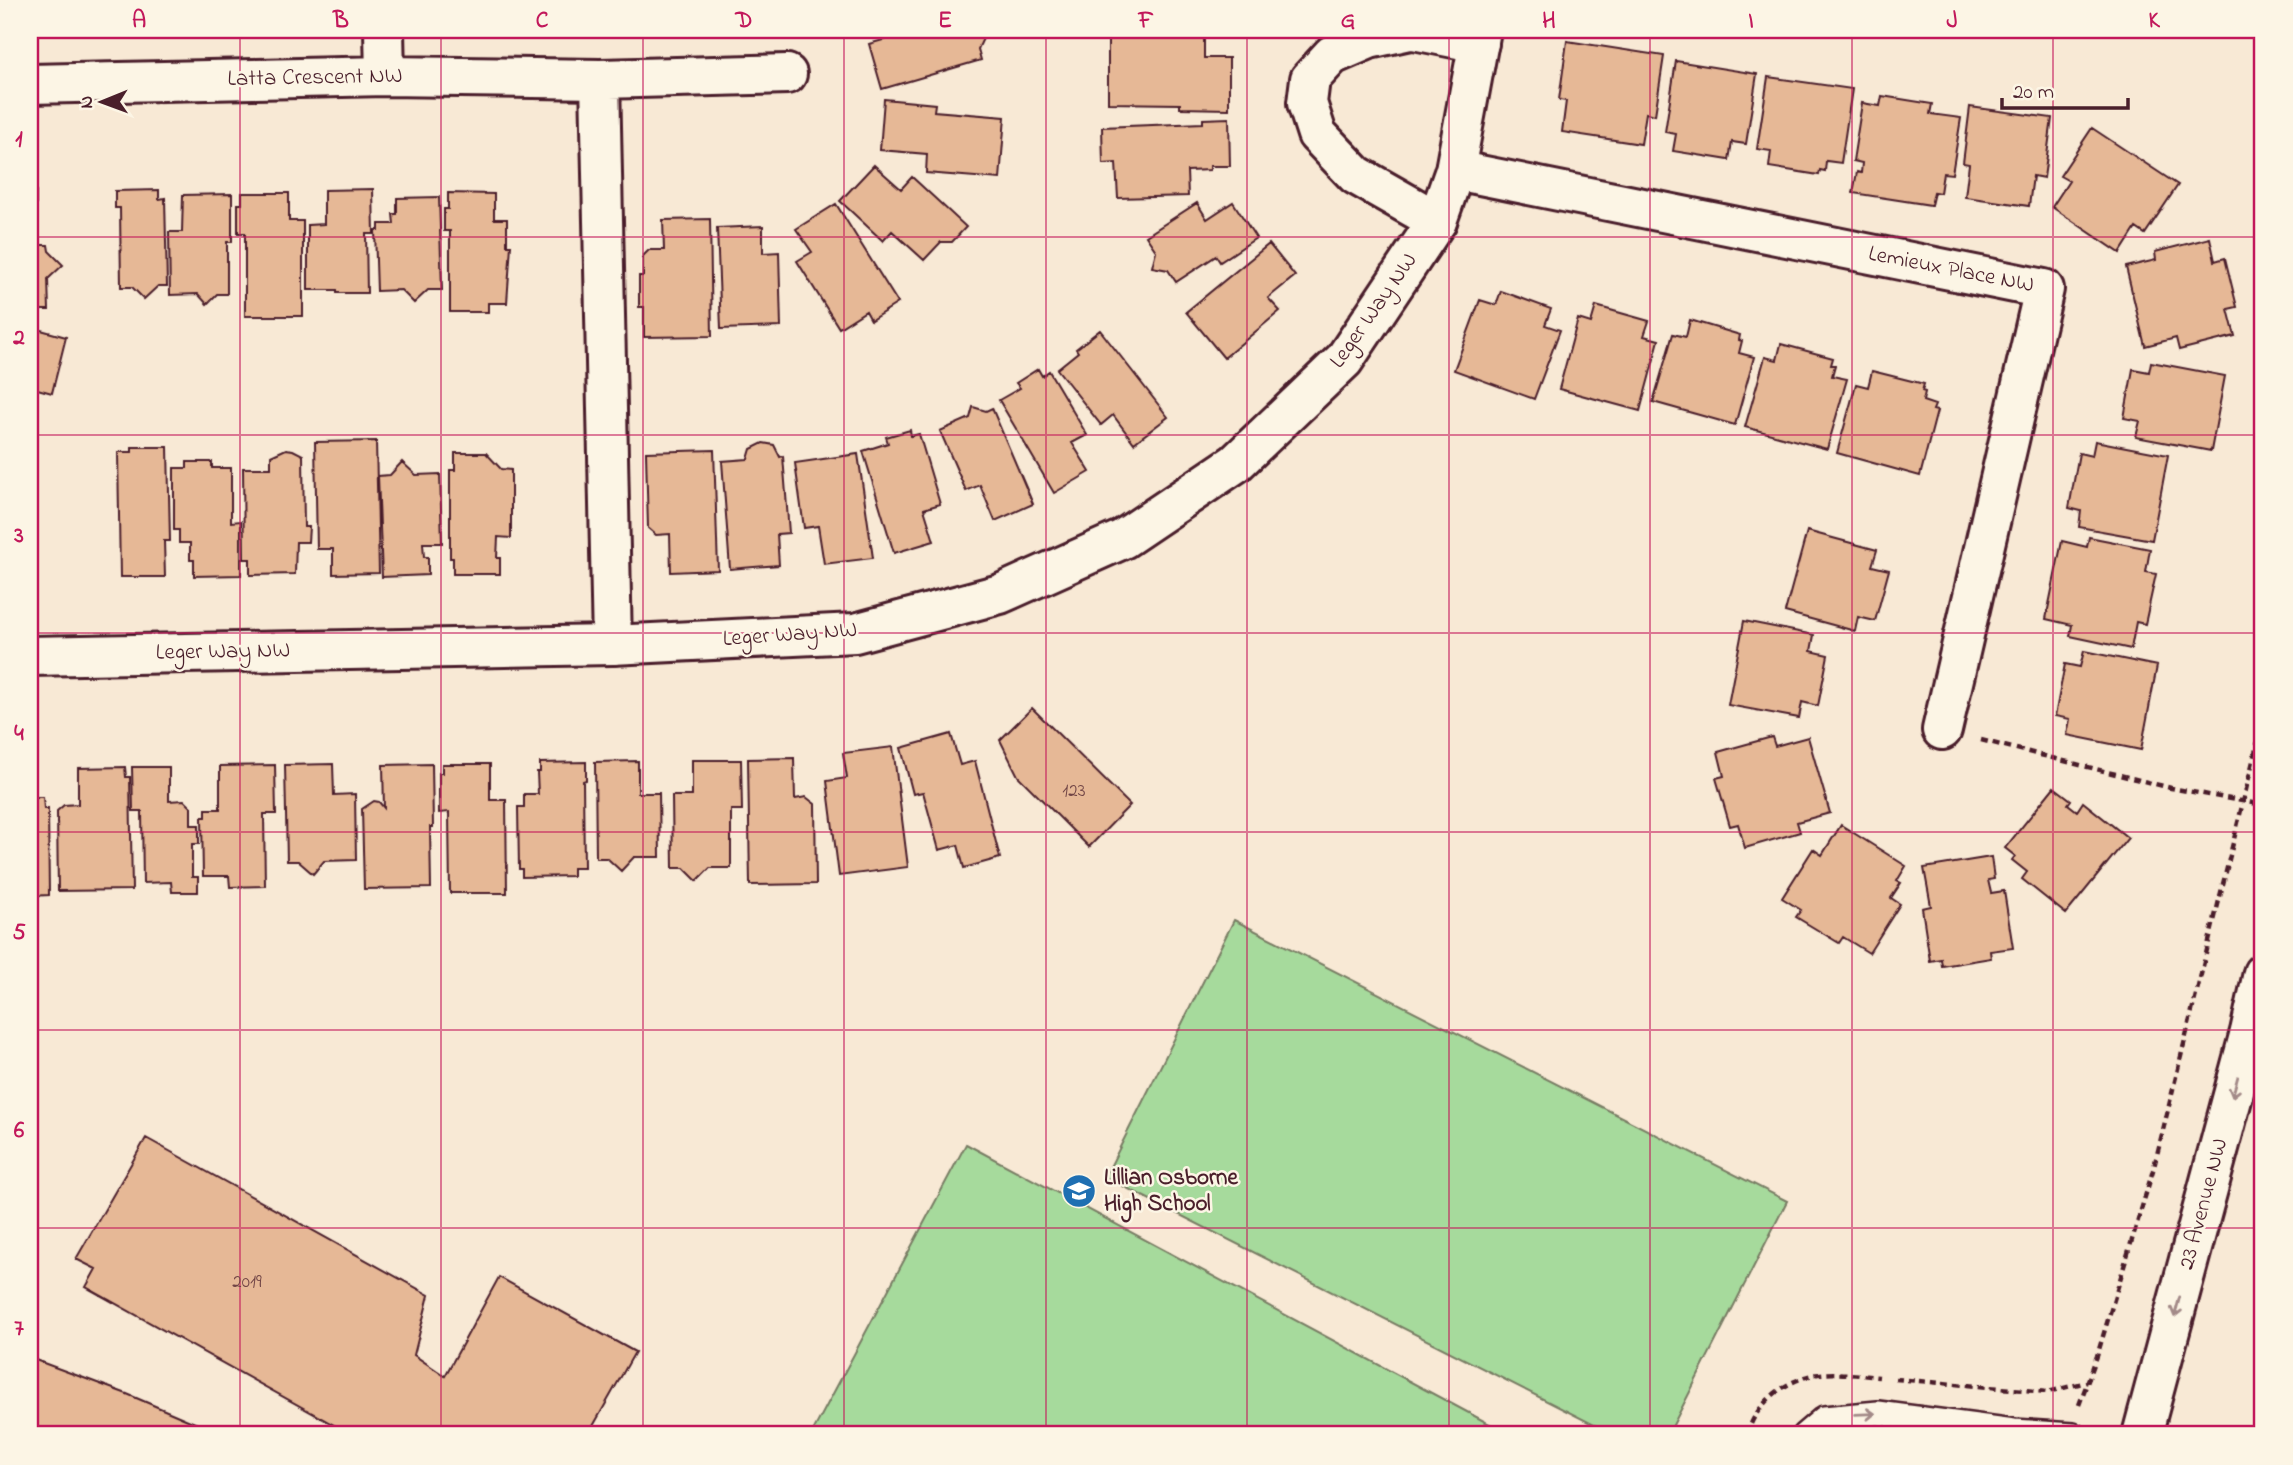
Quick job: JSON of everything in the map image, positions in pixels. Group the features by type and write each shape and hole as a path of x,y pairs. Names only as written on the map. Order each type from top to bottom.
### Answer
{"street":[{"path":"384,30 385,76"},
{"name":"Leger Way NW","path":"30,656 612,645 855,634 1000,594 1123,539 1236,463 1343,360 1437,221 1455,170 1480,36 1412,30 1369,39 1332,55 1310,79 1307,103 1317,134 1356,175 1437,221"},
{"name":"Latta Crescent NW","path":"30,84 385,76 600,79 788,74"},
{"path":"600,79 612,645"},
{"name":"Lemieux Place NW","path":"1455,170 2044,289 1942,730"},
{"name":"23 Avenue NW","path":"2142,1435 2263,973"}],"lane":[{"path":"1804,1435 1824,1418 1844,1414 1878,1413 2013,1433 2071,1434"}],"path":[{"path":"2071,1434 2154,1167 2263,720"},
{"path":"1942,730 2171,788 2263,805"}],"green space":[{"path":"1234,920 1787,1201 1668,1435 1614,1435 1105,1177"},
{"path":"966,1144 1510,1435 811,1435"}],"building":[{"path":"255,30 255,31 164,32"},
{"path":"903,30 981,30 986,32 978,49 981,60 882,89 869,44 904,34"},
{"path":"1204,35 1204,58 1229,58 1229,109 1180,108 1180,104 1108,103 1108,37"},
{"path":"1567,41 1664,56 1655,115 1646,113 1641,144 1562,132 1566,101 1559,100"},
{"path":"1676,61 1757,74 1746,144 1732,142 1729,160 1673,151 1676,134 1665,132"},
{"path":"1768,77 1852,89 1841,163 1826,161 1825,171 1820,170 1819,175 1769,167 1771,151 1757,149"},
{"path":"1882,96 1932,104 1930,114 1961,118 1952,174 1943,173 1940,193 1934,192 1931,205 1853,193 1857,172 1861,173 1862,163 1853,161 1862,103 1880,106"},
{"path":"884,99 935,104 934,111 1005,117 1000,179 926,173 927,154 880,150"},
{"path":"1970,107 2052,118 2044,178 2033,176 2029,206 1965,197 1969,164 1963,163"},
{"path":"1229,118 1230,166 1210,166 1210,170 1187,171 1188,196 1118,198 1116,163 1103,164 1102,127 1203,123 1203,119"},
{"path":"2092,128 2178,185 2145,234 2136,228 2120,253 2052,207 2069,181 2060,176"},
{"path":"874,165 901,189 912,177 966,227 952,242 941,242 924,260 892,231 883,241 840,201"},
{"path":"30,189 36,189 36,237 30,237"},
{"path":"373,189 374,234 366,234 367,293 308,290 308,225 324,224 324,190"},
{"path":"159,190 159,199 165,198 167,286 158,286 144,299 132,287 121,287 120,208 115,208 115,191"},
{"path":"242,193 289,193 289,221 303,221 303,316 245,316 245,233 238,233 238,204 242,204"},
{"path":"448,193 494,194 494,219 507,219 507,245 511,245 507,303 488,303 488,312 450,312 450,231 444,231 444,209 448,209"},
{"path":"232,194 232,242 227,242 227,294 217,294 207,304 198,294 170,295 169,232 182,232 183,195"},
{"path":"439,197 442,290 428,290 414,303 401,290 377,291 375,230 379,230 379,224 394,224 393,214 397,214 397,198"},
{"path":"1233,202 1256,238 1220,262 1216,256 1176,282 1168,270 1152,267 1156,251 1146,236 1197,203 1207,219"},
{"path":"836,204 898,303 871,320 866,311 839,328 797,261 812,252 796,229"},
{"path":"710,219 712,336 644,337 644,307 639,307 639,276 643,276 643,256 649,250 664,250 663,220"},
{"path":"763,226 763,253 779,252 781,327 721,329 717,228"},
{"path":"2210,238 2215,261 2225,258 2237,307 2228,309 2235,336 2179,350 2176,338 2145,346 2126,267 2156,260 2155,252"},
{"path":"1269,244 1295,276 1268,298 1280,311 1224,358 1186,312"},
{"path":"30,245 48,245 49,251 63,265 48,279 49,310 30,310"},
{"path":"1501,291 1551,309 1545,325 1560,330 1534,399 1454,370 1480,300 1496,305"},
{"path":"1596,306 1649,321 1644,336 1659,340 1640,411 1559,389 1578,319 1591,323"},
{"path":"1690,320 1740,335 1739,340 1742,341 1739,353 1754,357 1735,425 1653,402 1673,334 1686,337"},
{"path":"30,327 66,337 52,393 30,387"},
{"path":"1100,330 1168,417 1134,443 1113,415 1101,425 1057,369"},
{"path":"1781,344 1833,358 1831,365 1835,365 1832,376 1847,379 1827,449 1745,427 1765,357 1777,360"},
{"path":"2151,362 2225,376 2211,451 2136,437 2140,421 2124,418 2133,369 2149,372"},
{"path":"1038,369 1042,376 1049,371 1087,435 1072,443 1090,472 1054,493 999,400 1020,388 1016,383"},
{"path":"1872,371 1924,384 1923,401 1935,405 1933,410 1937,411 1920,476 1837,453 1856,384 1868,387"},
{"path":"973,407 986,411 992,408 1033,504 995,521 980,485 966,491 940,431 970,418"},
{"path":"910,430 911,436 919,434 940,504 924,509 934,541 894,553 863,451 888,443 886,437"},
{"path":"376,441 379,573 333,574 333,549 317,549 315,442"},
{"path":"2095,441 2168,455 2152,540 2079,527 2081,511 2069,508 2079,453 2092,456"},
{"path":"763,443 774,445 780,457 783,456 789,533 777,534 779,565 730,569 722,461 748,459 751,449"},
{"path":"132,447 168,447 170,541 164,541 165,577 120,577 118,452 132,452"},
{"path":"286,449 303,455 304,527 309,527 308,542 296,542 295,574 250,575 250,559 244,559 243,468 271,468 271,456"},
{"path":"714,450 718,570 671,572 670,534 656,535 648,528 646,452"},
{"path":"455,453 486,453 501,469 511,470 511,538 498,537 497,558 500,558 500,574 453,574 453,558 450,558 450,470 455,470"},
{"path":"858,454 873,558 824,564 818,526 804,528 795,463"},
{"path":"187,462 212,462 212,468 231,468 231,522 241,521 241,575 194,576 190,543 179,543 179,530 174,530 174,468 187,468"},
{"path":"402,462 416,475 440,474 442,543 423,543 424,557 428,557 428,575 382,577 378,476 390,475"},
{"path":"1807,531 1877,550 1872,566 1889,570 1875,621 1858,617 1855,631 1785,612"},
{"path":"2089,537 2150,549 2146,572 2156,574 2145,624 2136,622 2131,649 2070,636 2072,625 2046,619 2062,541 2087,547"},
{"path":"1744,621 1814,635 1811,651 1828,655 1818,706 1802,702 1799,718 1728,705"},
{"path":"2084,651 2157,666 2141,750 2067,735 2070,719 2055,716 2065,664 2080,667"},
{"path":"1032,708 1130,805 1089,847 1018,776 1000,740"},
{"path":"951,734 960,765 975,761 1000,858 964,868 958,845 939,850 923,792 913,794 901,748"},
{"path":"1772,737 1775,746 1808,737 1830,813 1797,822 1800,832 1745,848 1738,824 1730,826 1716,778 1724,776 1718,752"},
{"path":"893,747 908,867 839,876 827,781 847,778 843,753"},
{"path":"794,758 795,799 806,797 815,804 816,884 750,885 748,759"},
{"path":"692,760 741,760 742,810 731,810 731,868 710,868 697,881 684,868 673,868 672,796 692,796"},
{"path":"638,761 638,793 659,793 660,857 634,857 621,871 607,858 596,858 595,762"},
{"path":"586,762 586,780 583,781 584,868 573,868 573,876 522,877 522,869 519,869 518,807 524,807 524,794 538,794 537,772 540,772 540,763"},
{"path":"333,764 334,795 355,794 356,860 324,861 313,874 298,861 287,861 285,765"},
{"path":"432,764 431,888 364,889 362,809 374,801 384,808 383,765"},
{"path":"442,764 490,764 490,800 506,800 507,893 450,893 449,812 439,813 439,773 442,773"},
{"path":"275,765 276,814 264,814 265,886 230,887 229,876 203,876 202,817 206,817 206,809 220,809 220,766"},
{"path":"125,767 126,777 130,777 132,890 58,891 57,811 64,805 78,804 78,768"},
{"path":"132,767 169,767 169,801 184,800 191,807 191,825 199,825 199,844 192,844 192,877 198,877 198,892 172,892 171,882 143,883 142,811 133,811"},
{"path":"2054,787 2071,800 2068,804 2077,811 2083,802 2128,838 2066,914 2022,879 2027,872 2012,860 2015,856 2005,848"},
{"path":"30,797 43,797 44,809 48,809 49,895 30,896"},
{"path":"1841,825 1906,866 1897,881 1901,883 1891,898 1900,904 1869,953 1843,937 1839,943 1796,917 1801,910 1782,898 1813,849 1822,855"},
{"path":"1991,857 1994,879 1988,880 1991,893 2004,891 2013,948 1990,951 1991,958 1942,966 1941,959 1930,961 1922,908 1931,906 1924,868"},
{"path":"146,1138 429,1295 414,1355 445,1376 499,1277 635,1352 588,1435 352,1435 86,1287 96,1269 76,1259"},
{"path":"30,1358 127,1394 223,1435 30,1435"}],"place":[{"name":"Lillian Osborne High School","path":"1079,1191"}]}
